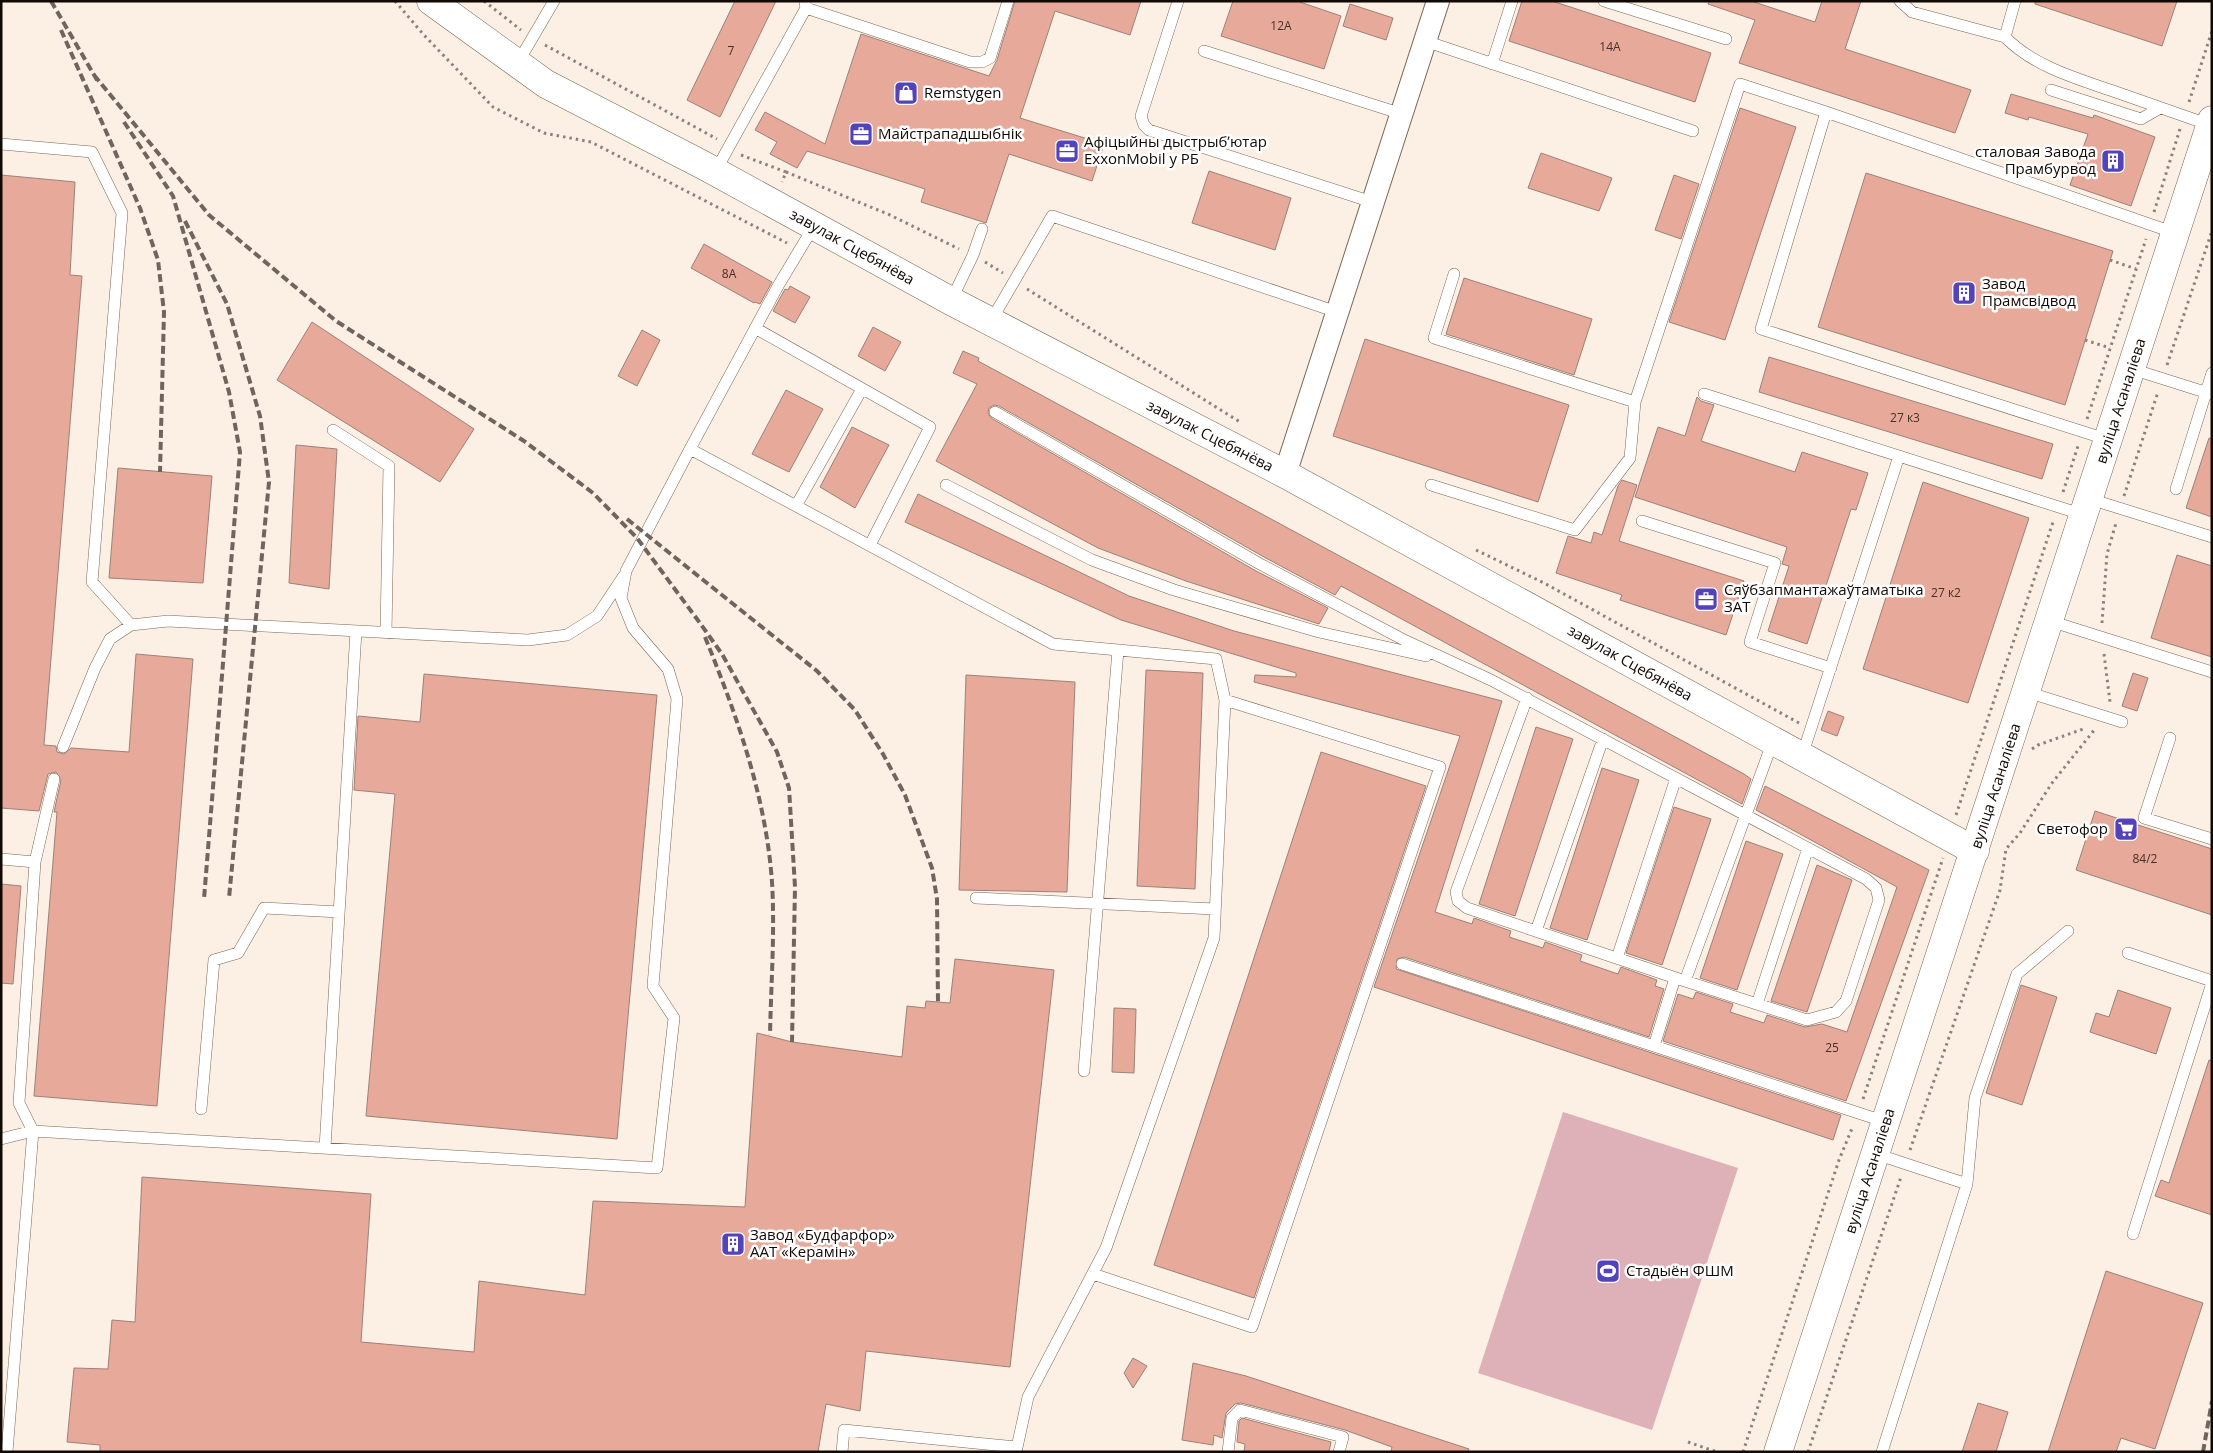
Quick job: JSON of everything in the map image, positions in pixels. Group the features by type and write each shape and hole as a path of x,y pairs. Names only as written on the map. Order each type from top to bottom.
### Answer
{"street":[{"name":"завулак Сцебянёва","path":"430,1 546,84 714,172 951,301 1285,474 1975,851"},
{"name":"завулак Сцебянёва","path":"1285,474 1438,1"},
{"name":"вуліца Асаналіева","path":"1778,1452 2211,122"}],"lane":[{"path":"517,64 554,1"},
{"path":"714,172 805,5 970,62 982,62 990,58 1008,1"},
{"path":"1178,1 1141,116 1144,125 1149,130 1372,202"},
{"path":"1492,64 1512,1"},
{"path":"1604,1 1726,39"},
{"path":"1900,1 1912,12 2005,37 2014,47 2039,62 2160,108 2211,122"},
{"path":"2005,37 2015,1"},
{"path":"1425,42 1693,131"},
{"path":"1204,50 1402,114"},
{"path":"1431,485 1575,530 1630,458 1635,402 1740,84 2176,233"},
{"path":"2051,90 2141,119 2160,108"},
{"path":"1826,112 1761,329 2109,440"},
{"path":"1,144 92,152 122,213 92,582 131,625"},
{"path":"991,321 1016,281 1052,216 1337,312"},
{"path":"63,747 95,668 110,639 131,625 168,621 528,640 567,635 597,616 626,572 755,328 814,226"},
{"path":"951,301 973,255 982,229"},
{"path":"1454,274 1434,338 1635,402"},
{"path":"755,328 930,427 870,546"},
{"path":"2132,369 2209,393"},
{"path":"2176,489 2209,393 2212,373"},
{"path":"796,506 862,388"},
{"path":"1704,394 1899,456 2087,507 2120,508 2212,537"},
{"path":"995,412 1260,564 1447,661 1492,680 1527,698 1866,878 1876,888 1879,900 1846,1001 1836,1012 1807,1020 1466,908 1458,901 1456,892 1527,698"},
{"path":"333,430 389,466 386,633"},
{"path":"690,449 1053,644 1216,659 1225,700 1214,938 1106,1248 1028,1398 1016,1450 844,1430 842,1452"},
{"path":"1802,756 1899,456"},
{"path":"946,485 1092,560 1174,590 1319,632 1447,661"},
{"path":"1642,521 1775,563 1750,642 1831,668"},
{"path":"1,1139 33,1130 657,1168 674,1018 653,986 677,699 668,669 633,628 630,621 621,598 626,572"},
{"path":"2050,621 2212,672"},
{"path":"325,1148 356,631"},
{"path":"1084,1071 1118,650"},
{"path":"2027,692 2117,721"},
{"path":"1093,1274 1252,1327 1440,767 1225,700"},
{"path":"2170,738 2144,818 2212,839"},
{"path":"1536,931 1603,739"},
{"path":"1654,1046 1746,815 1773,741"},
{"path":"1617,958 1676,778"},
{"path":"7,1452 33,1130 20,1103 35,862 54,779"},
{"path":"1756,1004 1808,848"},
{"path":"1,859 35,862"},
{"path":"976,898 1216,909"},
{"path":"201,1109 214,960 238,953 264,908 339,912"},
{"path":"1882,1452 1966,1184 1975,1098 2017,974 2068,930"},
{"path":"2128,953 2212,982 2133,1234"},
{"path":"1402,964 1886,1122"},
{"path":"1876,1154 1966,1184"},
{"path":"1228,1452 1232,1418 1240,1410 1343,1437 1339,1452"}],"path":[{"path":"396,1 423,34 493,107 544,133 591,142 800,250"},
{"path":"484,1 532,38 729,146 746,158 786,172 890,215 973,255 1241,423"},
{"path":"765,231 786,172"},
{"path":"2117,721 2101,637 2107,554 2120,508 2212,231"},
{"path":"2110,260 2136,269"},
{"path":"2085,340 2110,348"},
{"path":"1475,549 1544,583 1810,730"},
{"path":"1808,1452 1998,897 2006,849 2020,833 2052,783 2100,723 2038,745 2025,755"},
{"path":"1743,1452 1839,1160 1858,1113 1942,858"},
{"path":"1688,1442 1717,1452"}],"shaded area":[{"name":"Стадыён ФШМ","path":"1563,1112 1738,1168 1652,1430 1478,1373"}],"building":[{"path":"735,1 776,1 720,117 687,100"},
{"path":"1015,1 1141,1 1130,35 1055,11 1020,118 1104,144 1092,181 1009,154 986,223 921,202 925,189 807,151 797,168 770,154 777,142 755,130 765,112 825,144 861,34 989,76 997,60"},
{"path":"1233,1 1297,1 1341,16 1324,69 1221,36"},
{"path":"1522,1 1552,1 1711,53 1695,102 1509,41"},
{"path":"1709,1 1751,1 1815,22 1822,1 1861,1 1845,49 1971,90 1955,133 1739,63 1755,20 1708,4"},
{"path":"2035,1 2177,1 2162,46 2035,4"},
{"path":"1350,4 1393,18 1386,40 1343,26"},
{"name":"сталовая Завода Прамбурвод","path":"2011,94 2093,118 2094,115 2155,137 2131,206 2070,185 2088,134 2029,117 2028,120 2005,113"},
{"path":"1740,108 1796,127 1725,340 1669,322"},
{"path":"1541,153 1612,178 1599,211 1528,188"},
{"path":"1209,171 1291,198 1275,250 1192,223"},
{"name":"Завод Прамсвідвод","path":"1866,173 2113,251 2065,405 1818,327"},
{"path":"1,175 75,182 70,275 82,276 44,745 56,746 57,752 64,754 71,748 129,752 136,654 193,659 157,1106 34,1096 57,812 54,812 61,780 56,772 48,774 39,811 1,808"},
{"path":"1674,175 1699,184 1681,239 1655,230"},
{"path":"704,244 772,282 760,304 754,303 691,268"},
{"path":"1464,278 1592,319 1574,375 1446,334"},
{"path":"790,286 810,297 795,323 773,311 785,289 788,290"},
{"path":"312,322 474,429 440,482 277,380"},
{"path":"873,327 901,342 885,371 858,356"},
{"path":"642,330 660,340 637,386 618,376"},
{"path":"1365,339 1569,405 1538,502 1333,436"},
{"path":"963,351 979,358 978,361 1744,774 1751,779 1742,804 1341,586 1335,595 1264,557 999,406 994,405 989,408 988,413 991,418 1256,571 1328,608 1319,624 1186,581 1098,548 936,461 977,384 953,373"},
{"path":"1769,357 2053,444 2042,479 1759,392"},
{"path":"786,390 823,409 789,472 752,454"},
{"path":"1697,397 1701,401 1714,405 1701,441 1795,472 1802,452 1868,473 1856,510 1851,509 1807,644 1768,631 1789,566 1782,564 1787,547 1635,497 1658,427 1685,436"},
{"path":"852,427 889,445 855,508 820,487"},
{"path":"2209,438 2212,439 2212,517 2186,508"},
{"path":"296,445 337,449 329,589 289,583"},
{"path":"118,468 212,476 203,583 109,578"},
{"path":"1622,480 1637,485 1619,541 1744,581 1726,635 1620,600 1622,595 1556,573 1568,536 1591,543 1594,532 1602,535 1618,486"},
{"path":"1923,482 2029,518 1968,703 1863,669"},
{"path":"918,494 1129,596 1234,631 1502,701 1435,912 1472,924 1474,918 1511,931 1509,937 1543,948 1545,942 1582,955 1580,961 1618,974 1621,967 1657,980 1655,986 1664,989 1649,1037 1404,957 1397,959 1396,969 1841,1115 1833,1140 1374,987 1460,736 1254,682 1255,675 1296,677 1296,673 1121,620 905,522"},
{"path":"2177,555 2212,566 2212,657 2151,638"},
{"path":"1146,670 1203,673 1195,889 1137,886"},
{"path":"2133,673 2148,678 2137,711 2122,706"},
{"path":"424,674 657,695 617,1139 366,1116 395,794 354,790 358,716 420,722"},
{"path":"966,675 1075,682 1067,892 959,890"},
{"path":"1828,711 1844,717 1837,736 1821,730"},
{"path":"1536,727 1573,739 1515,916 1479,904"},
{"path":"1321,752 1426,786 1254,1298 1154,1265"},
{"path":"1602,768 1639,780 1587,940 1550,928"},
{"path":"1765,786 1929,870 1846,1101 1663,1041 1678,994 1693,999 1696,992 1733,1004 1730,1012 1764,1023 1767,1015 1805,1027 1822,1024 1847,1032 1897,887 1756,810"},
{"path":"1674,807 1711,819 1662,965 1626,953"},
{"path":"2095,811 2212,849 2212,915 2076,870"},
{"path":"1746,841 1783,854 1737,990 1700,978"},
{"path":"1817,865 1852,880 1807,1012 1771,1001"},
{"path":"1,884 21,886 13,984 1,983"},
{"name":"Завод «Будфарфор» ААТ «Керамін»","path":"955,959 1054,970 1010,1367 866,1351 860,1411 826,1404 818,1452 100,1452 100,1445 67,1442 74,1368 108,1369 112,1320 135,1322 142,1177 371,1194 361,1342 474,1352 479,1281 585,1295 593,1201 745,1207 757,1033 792,1042 902,1057 907,1006 925,1008 926,1001 950,1003"},
{"path":"2021,985 2057,997 2022,1105 1986,1093"},
{"path":"2118,990 2171,1008 2156,1054 2090,1032 2096,1013 2109,1017"},
{"path":"1114,1008 1136,1009 1134,1073 1112,1072"},
{"path":"2209,1060 2212,1061 2212,1215 2155,1196 2161,1180 2169,1183"},
{"path":"2106,1271 2203,1303 2155,1449 2121,1438 2116,1452 2048,1452"},
{"path":"1133,1358 1147,1366 1133,1388 1124,1373"},
{"path":"1193,1363 1246,1376 1469,1449 1468,1452 1391,1452 1392,1447 1345,1430 1241,1403 1235,1404 1226,1413 1222,1438 1214,1435 1213,1445 1182,1440"},
{"path":"1978,1403 2008,1412 1996,1452 1962,1452"},
{"path":"1242,1418 1331,1442 1329,1452 1244,1452 1245,1444 1237,1442 1239,1421"}],"railway":[{"path":"51,1 97,80"},
{"path":"61,30 140,208 158,260 164,312 160,472"},
{"path":"94,75 209,215 336,321 524,441 593,493 637,538 697,619 722,654 777,752 789,788 795,887 792,1042"},
{"path":"124,122 173,196 229,392 240,452 204,899"},
{"path":"185,221 227,304 260,416 269,482 229,898"},
{"path":"627,519 817,671 855,710 883,754 905,795 932,868 937,899 938,1002"},
{"path":"705,637 739,727 764,819 772,882 770,1035"},
{"path":"2203,1452 2212,1401"}],"place":[{"name":"Remstygen","path":"906,93"},
{"name":"Майстрападшыбнік","path":"861,134"},
{"name":"Афіцыйны дыстрыбʼютар ExxonMobil у РБ","path":"1067,151"},
{"name":"сталовая Завода Прамбурвод","path":"2113,161"},
{"name":"Завод Прамсвідвод","path":"1964,293"},
{"name":"Сяўбзапмантажаўтаматыка ЗАТ","path":"1706,599"},
{"name":"Светофор","path":"2126,829"},
{"name":"Завод «Будфарфор» ААТ «Керамін»","path":"733,1244"},
{"name":"Стадыён ФШМ","path":"1608,1271"}]}
